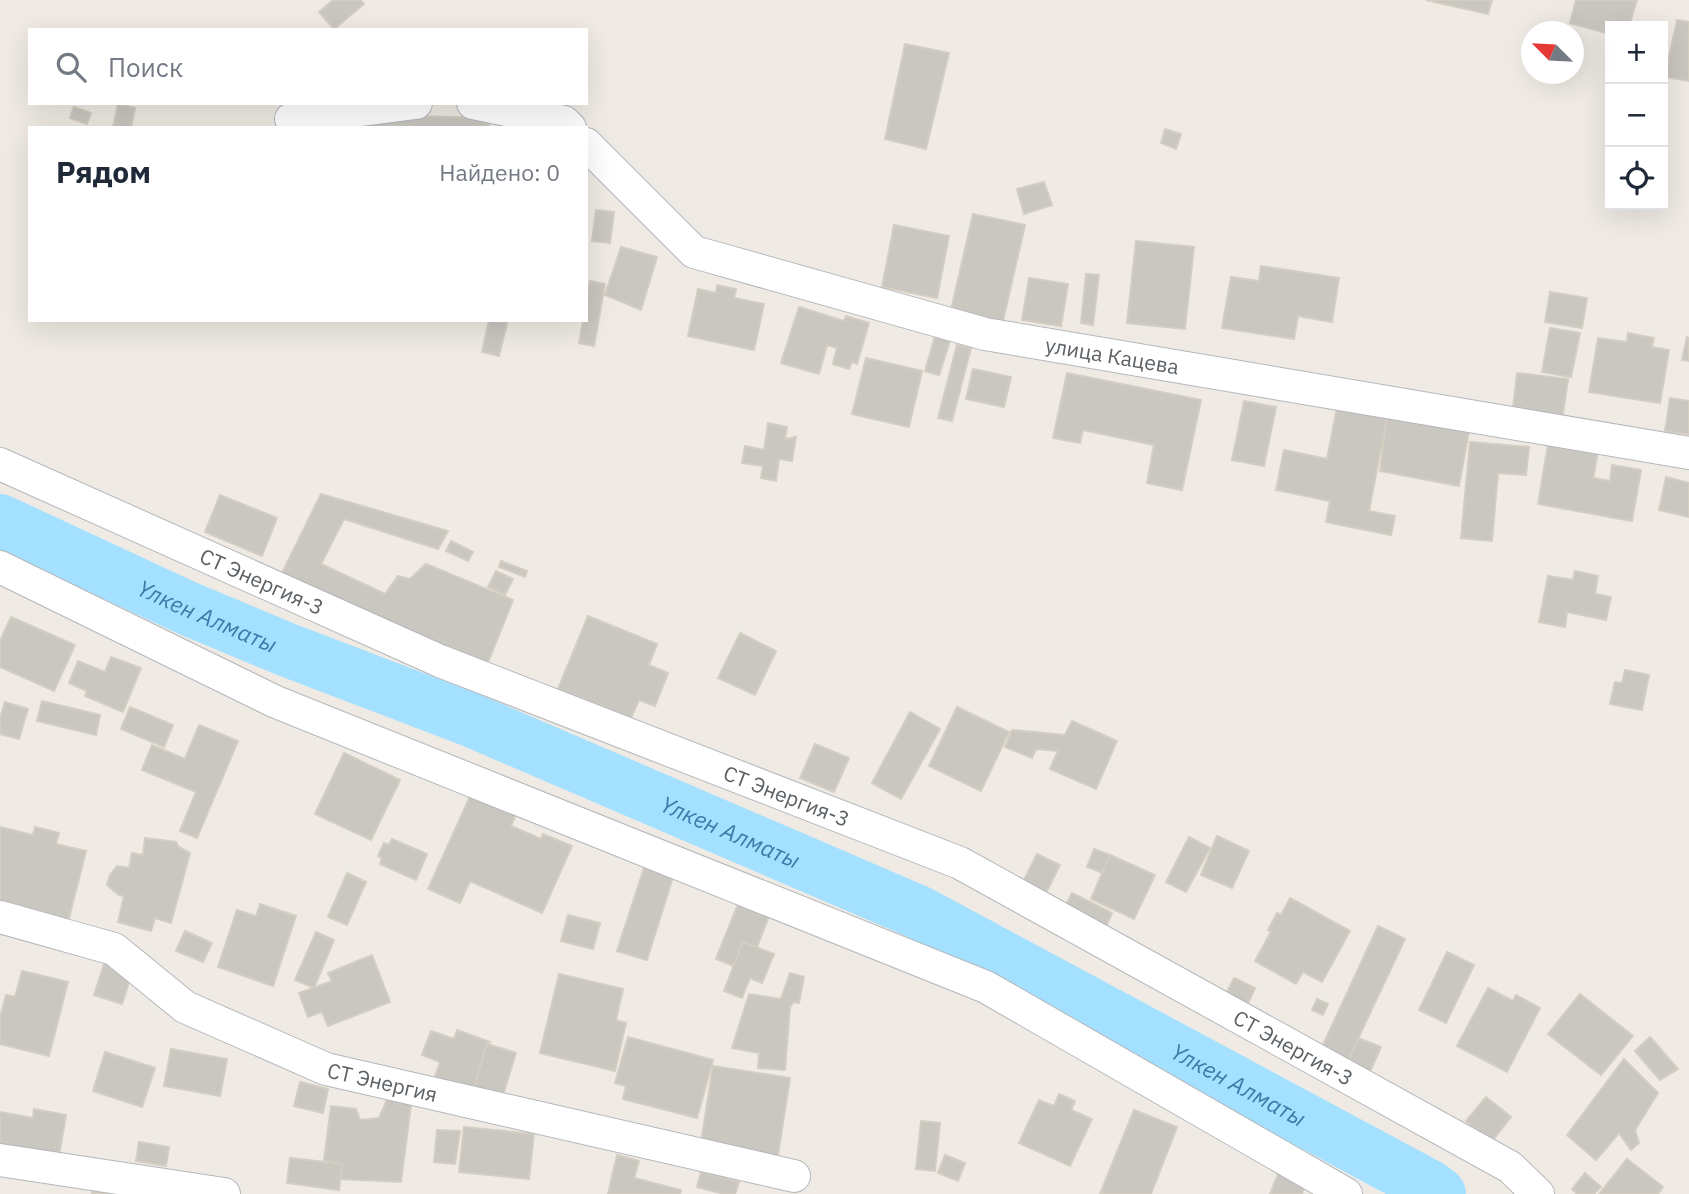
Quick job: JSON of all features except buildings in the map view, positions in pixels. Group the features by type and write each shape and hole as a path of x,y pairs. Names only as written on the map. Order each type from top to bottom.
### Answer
{"street":[{"path":"291,119 400,105"},
{"path":"483,105 564,122 567,126"},
{"name":"улица Кацева","path":"588,147 694,252 971,331 1689,453"},
{"name":"СТ Энергия-3","path":"0,464 440,661 960,863 1510,1167 1538,1194"},
{"path":"0,567 276,702 986,987 1346,1194"},
{"name":"СТ Энергия","path":"0,917 114,949 185,1007 326,1069 794,1175"},
{"path":"0,1160 224,1194"}],"waterway":[{"name":"Үлкен Алматы","path":"0,521 187,608 285,649 471,720 918,912 1439,1194"}]}
